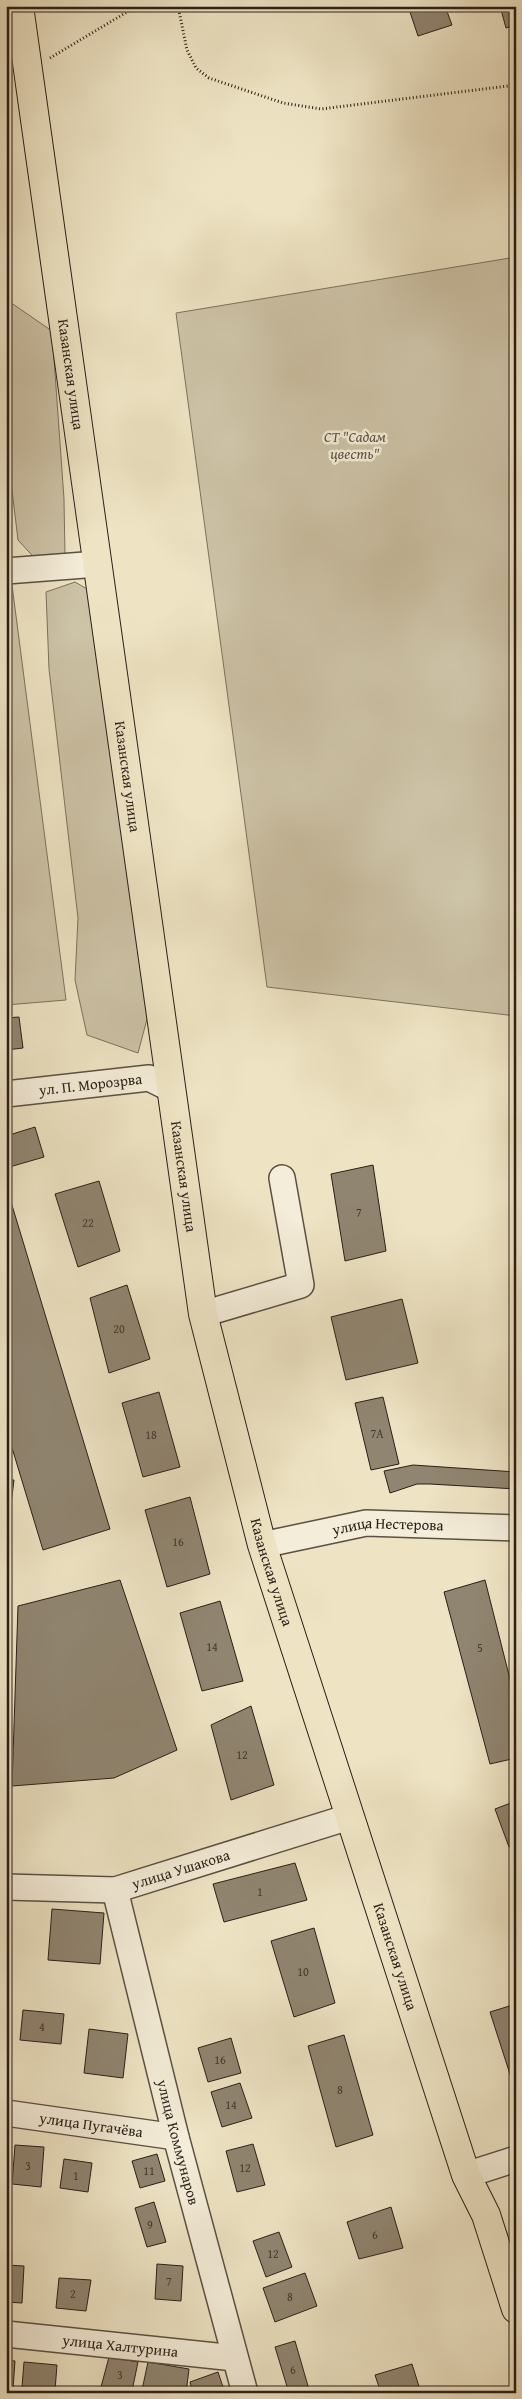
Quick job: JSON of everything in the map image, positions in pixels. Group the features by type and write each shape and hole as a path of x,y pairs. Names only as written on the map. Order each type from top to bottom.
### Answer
{"highway":[{"name":"Казанская улица","path":"19,6 203,1314 262,1544 466,2175 486,2215 516,2309"}],"street":[{"path":"6,571 98,564"},
{"name":"ул. П. Морозрва","path":"6,1094 149,1078 172,1089"},
{"path":"203,1314 301,1285 282,1178"},
{"name":"улица Нестерова","path":"262,1544 366,1524 516,1528"},
{"name":"улица Ушакова","path":"6,1887 115,1890 349,1817"},
{"name":"улица Коммунаров","path":"115,1890 176,2137 245,2393"},
{"name":"улица Пугачёва","path":"6,2113 176,2137"},
{"path":"466,2175 516,2159"},
{"name":"улица Халтурина","path":"6,2334 235,2358"}],"path":[{"path":"28,70 137,6"},
{"path":"178,6 187,50 196,68 209,78 283,103 321,110 516,85"}],"green space":[{"name":"СТ \"Садам цвесть\"","path":"516,257 516,1016 267,987 176,313"},
{"path":"7,300 52,331 64,499 65,556 41,565 18,540 6,440"},
{"path":"6,539 66,1000 6,1005"},
{"path":"75,582 89,590 151,1004 138,1053 87,1035 75,980 78,918 49,669 46,592"}],"building":[{"path":"408,6 445,6 452,25 418,36"},
{"path":"500,6 516,6 516,25 506,28"},
{"path":"19,1017 23,1048 6,1050 6,1018"},
{"path":"35,1127 44,1157 6,1168 6,1136"},
{"path":"373,1165 386,1251 345,1261 331,1174"},
{"path":"99,1181 120,1251 78,1267 55,1194"},
{"path":"8,1192 110,1529 43,1550 6,1428"},
{"path":"127,1285 150,1359 109,1373 90,1298"},
{"path":"402,1299 418,1363 346,1380 331,1317"},
{"path":"159,1392 180,1467 143,1477 122,1403"},
{"path":"383,1397 399,1464 371,1470 355,1403"},
{"path":"413,1465 516,1472 516,1489 417,1484 390,1493 384,1471"},
{"path":"6,1480 14,1480 6,1544"},
{"path":"190,1497 210,1574 167,1587 145,1510"},
{"path":"120,1580 177,1750 114,1778 12,1786 18,1606"},
{"path":"485,1580 516,1703 516,1758 490,1764 444,1592"},
{"path":"220,1601 243,1681 202,1691 180,1613"},
{"path":"251,1706 274,1785 231,1800 211,1725"},
{"path":"516,1801 516,1845 509,1847 495,1809"},
{"path":"295,1863 307,1900 224,1922 213,1884"},
{"path":"52,1909 104,1913 100,1964 48,1960"},
{"path":"314,1928 335,2003 294,2017 271,1941"},
{"path":"516,2004 516,2093 490,2012"},
{"path":"23,2010 64,2014 61,2044 20,2040"},
{"path":"89,2029 128,2034 123,2078 84,2073"},
{"path":"344,2035 373,2135 336,2147 308,2046"},
{"path":"231,2038 241,2073 208,2082 198,2048"},
{"path":"240,2083 252,2118 222,2127 211,2092"},
{"path":"253,2144 265,2185 237,2192 226,2151"},
{"path":"15,2145 44,2147 41,2187 12,2184"},
{"path":"157,2154 165,2181 140,2188 132,2161"},
{"path":"64,2159 92,2163 88,2192 60,2188"},
{"path":"154,2202 166,2242 147,2247 135,2208"},
{"path":"391,2207 403,2248 359,2259 347,2222"},
{"path":"279,2232 292,2267 266,2277 253,2241"},
{"path":"157,2264 183,2266 181,2301 155,2299"},
{"path":"6,2265 24,2266 22,2303 6,2302"},
{"path":"305,2273 317,2306 275,2322 263,2288"},
{"path":"59,2278 91,2280 86,2311 56,2308"},
{"path":"295,2341 310,2393 289,2393 275,2347"},
{"path":"109,2357 138,2362 132,2391 101,2387"},
{"path":"6,2360 15,2361 13,2389 6,2388"},
{"path":"24,2362 57,2365 55,2390 22,2387"},
{"path":"148,2362 189,2369 186,2393 160,2393 142,2390"},
{"path":"412,2364 421,2393 381,2393 375,2375"},
{"path":"218,2372 225,2393 193,2393 190,2382"}]}
